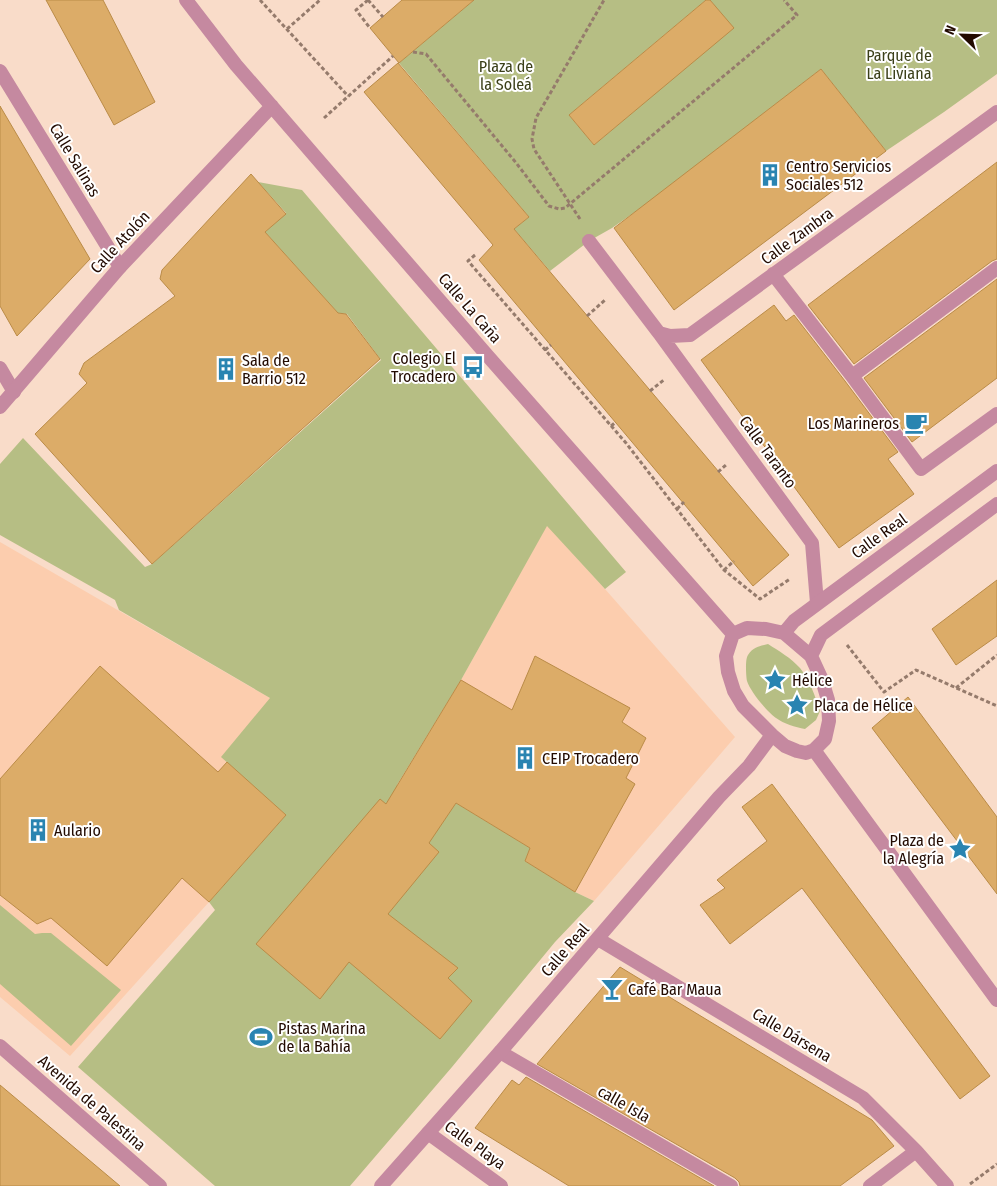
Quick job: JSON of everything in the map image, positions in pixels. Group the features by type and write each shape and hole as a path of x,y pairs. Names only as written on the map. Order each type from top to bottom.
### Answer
{"street":[{"name":"Calle La Caña","path":"186,0 236,65 492,361 733,634"},
{"name":"Calle Salinas","path":"0,71 120,267"},
{"name":"Calle Atolón","path":"0,407 120,267 272,106"},
{"name":"Calle Zambra","path":"659,333 670,336 690,335 997,112"},
{"name":"Calle Taranto","path":"589,241 659,333 812,543 817,603"},
{"path":"852,376 997,268"},
{"path":"773,274 852,376 920,469 997,414"},
{"path":"0,368 14,392"},
{"name":"Calle Real","path":"784,633 794,620 997,471"},
{"path":"811,656 821,635 997,504"},
{"path":"747,628 766,629 784,633 811,656 822,680 828,700 829,721 825,738 814,750 806,753 785,746 743,706 734,691 728,672 726,656 733,634 747,628"},
{"name":"Calle Real","path":"381,1186 500,1052 719,797 749,766 772,735"},
{"path":"814,750 997,1000"},
{"name":"Calle Dársena","path":"598,939 863,1098 916,1151 947,1186"},
{"name":"Avenida de Palestina","path":"0,1046 160,1186"},
{"name":"calle Isla","path":"500,1052 731,1186"},
{"name":"Calle Playa","path":"428,1133 501,1186"},
{"path":"870,1186 916,1151"}],"path":[{"path":"260,0 348,96"},
{"path":"287,29 320,0"},
{"path":"370,28 356,10 368,0 383,17"},
{"path":"589,241 580,220 534,149 532,139 536,118 604,0"},
{"path":"413,52 426,54 549,206 559,209 565,208 570,204 797,15 784,0"},
{"path":"324,118 393,56"},
{"path":"475,255 468,261 626,443 724,570 760,599 814,564"},
{"path":"545,350 551,344"},
{"path":"611,426 616,422"},
{"path":"677,509 684,502"},
{"path":"724,570 734,561"},
{"path":"832,627 884,692 916,670 997,706"},
{"path":"956,688 997,655"},
{"path":"967,1186 997,1164"}],"shaded area":[{"path":"547,525 735,737 594,901 575,892 525,861 443,822 397,785 461,680"},
{"path":"0,542 270,698 286,815 70,1056 0,997"}],"green space":[{"path":"474,0 706,0 569,115 594,145 733,28 710,0 997,0 997,74 886,151 821,69 645,205 612,228 589,241 550,271 514,229 529,217 399,63"},
{"path":"258,182 302,190 626,572 605,589 547,526 461,680 397,785 443,822 456,803 530,848 525,861 575,892 594,901 555,942 452,1067 350,1186 215,1186 78,1067 215,910 209,902 286,815 221,757 270,698 119,610 115,600 0,535 0,464 23,438 145,567 152,564 381,360 347,314 338,313 265,232 286,213"},
{"path":"768,644 796,664 804,673 812,688 820,711 816,720 805,729 779,720 760,701 747,681 746,660 748,655 760,646"},
{"path":"0,905 35,934 51,933 121,990 71,1046 0,984"}],"building":[{"path":"46,0 103,0 155,102 114,125"},
{"path":"402,0 474,0 399,63 370,28"},
{"path":"706,0 710,0 734,28 594,145 569,115"},
{"path":"398,63 529,217 514,229 789,555 753,586 479,260 493,245 364,92"},
{"name":"Centro Servicios Sociales 512","path":"821,69 886,151 674,310 614,228"},
{"path":"0,106 90,259 17,336 0,306"},
{"path":"997,162 997,259 854,364 808,305"},
{"name":"Sala de Barrio 512","path":"251,174 286,214 265,232 338,313 346,314 380,359 152,564 35,434 87,383 79,374 84,363 175,296 160,279 162,270"},
{"path":"997,279 997,378 912,442 864,378"},
{"path":"774,305 786,321 794,315 898,452 888,459 914,494 839,548 701,360"},
{"path":"997,580 997,636 956,665 932,629"},
{"path":"535,656 630,708 622,722 646,738 626,778 635,784 575,892 525,861 530,848 456,803 429,843 439,852 388,914 458,968 448,978 472,1001 440,1039 349,962 320,999 256,944 380,799 386,804 461,680 512,710"},
{"path":"100,666 218,772 227,762 286,815 209,902 182,878 107,966 51,918 37,924 0,895 0,779"},
{"path":"908,697 997,817 997,894 872,728"},
{"path":"772,784 990,1076 960,1099 802,888 730,944 700,905 725,888 717,880 767,841 742,807"},
{"path":"620,967 872,1120 894,1146 840,1186 740,1186 735,1178 537,1064"},
{"path":"526,1077 714,1186 569,1186 475,1128 512,1080 519,1085"},
{"path":"0,1085 120,1186 0,1186"}],"place":[{"name":"Centro Servicios Sociales 512","path":"770,175"},
{"name":"Colegio El Trocadero","path":"473,367"},
{"name":"Sala de Barrio 512","path":"226,369"},
{"name":"Los Marineros","path":"916,423"},
{"name":"Hélice","path":"775,680"},
{"name":"Placa de Hélice","path":"797,705"},
{"name":"CEIP Trocadero","path":"525,758"},
{"name":"Aulario","path":"38,830"},
{"name":"Plaza de la Alegría","path":"960,849"},
{"name":"Café Bar Maua","path":"612,989"},
{"name":"Pistas Marina de la Bahía","path":"261,1037"}],"park label":[{"name":"Parque de La Liviana","path":"899,64"},
{"name":"Plaza de la Soleá","path":"506,75"}]}
